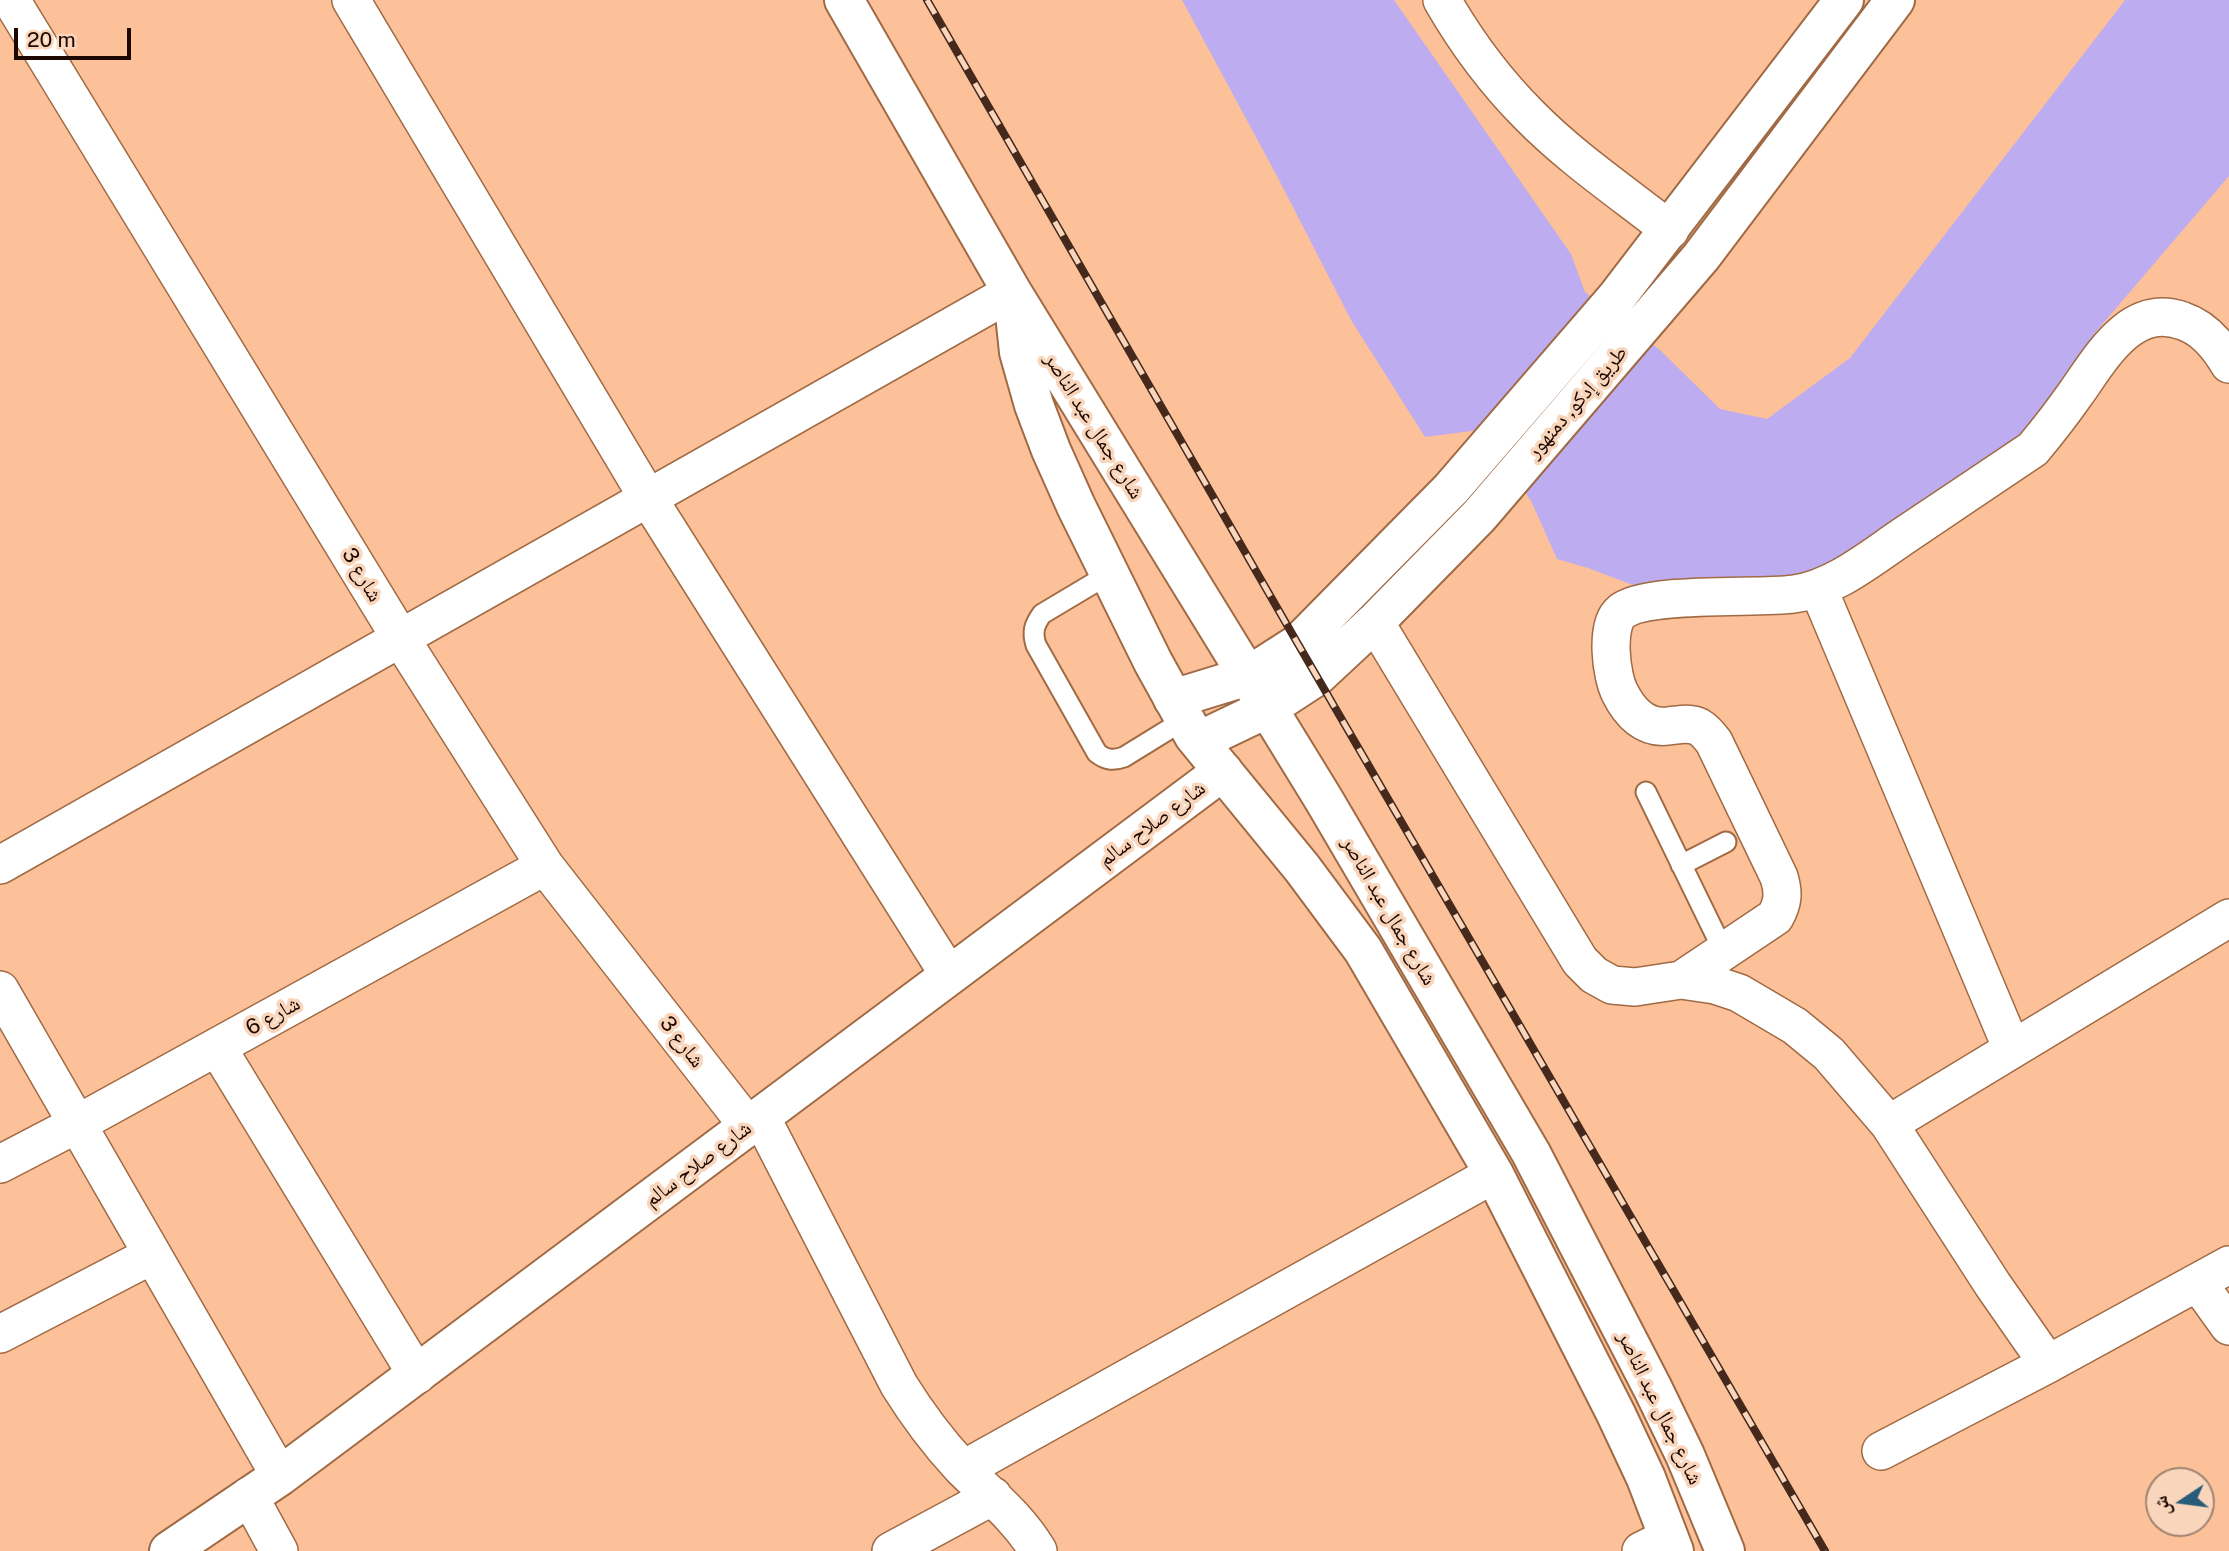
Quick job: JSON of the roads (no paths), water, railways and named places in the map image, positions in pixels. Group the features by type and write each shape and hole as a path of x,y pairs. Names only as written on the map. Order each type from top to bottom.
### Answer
{"street":[{"name":"شارع 3","path":"10,0 401,639 545,866 754,1121 921,1420 964,1469 1014,1517 1038,1551"},
{"path":"351,0 648,498 949,975"},
{"name":"شارع جمال عبد الناصر","path":"844,0 1012,292 1268,708 1531,1153 1653,1388 1725,1551"},
{"path":"1442,0 1485,63 1528,115 1670,230"},
{"name":"طريق إدكو, دمنهور","path":"1185,720 1297,644 1451,489 1616,298 1844,0"},
{"name":"طريق إدكو, دمنهور","path":"1185,720 1268,708 1317,676 1375,622 1479,516 1701,257 1895,0"},
{"path":"0,865 1012,292"},
{"name":"شارع جمال عبد الناصر","path":"1012,292 1019,352 1034,405 1071,495 1109,574 1185,720 1363,950 1494,1174 1646,1478 1662,1546"},
{"path":"1681,980 1775,917 1782,905 1784,891 1714,742 1706,732 1690,724 1665,727 1646,724 1630,710 1618,691 1614,671 1612,626 1619,613 1630,607 1665,599 1797,594 1818,588 1858,566 2033,449 2111,343 2141,321 2165,316 2193,324 2210,338 2229,364"},
{"path":"1818,588 2012,1049"},
{"path":"1375,622 1580,961 1594,975 1612,985 1635,987 1681,980 1715,985 1739,993 1795,1026 1829,1055 1888,1124 2048,1364"},
{"name":"شارع صلاح سالم","path":"169,1551 265,1486 417,1375 1223,771"},
{"name":"شارع 6","path":"0,1164 545,866"},
{"path":"1888,1124 2229,918"},
{"path":"0,990 152,1255 265,1486 279,1551"},
{"path":"217,1047 417,1375"},
{"path":"964,1469 1494,1174"},
{"path":"0,1334 152,1255"},
{"path":"1881,1451 2229,1265"},
{"path":"2198,1283 2229,1326"},
{"path":"891,1551 993,1496"}],"lane":[{"path":"1109,574 1042,614 1035,623 1033,634 1036,645 1097,753 1104,759 1124,757 1185,720"},
{"path":"1646,792 1724,952"},
{"path":"1681,865 1726,842"}],"railway":[{"path":"927,0 1825,1551"}]}
